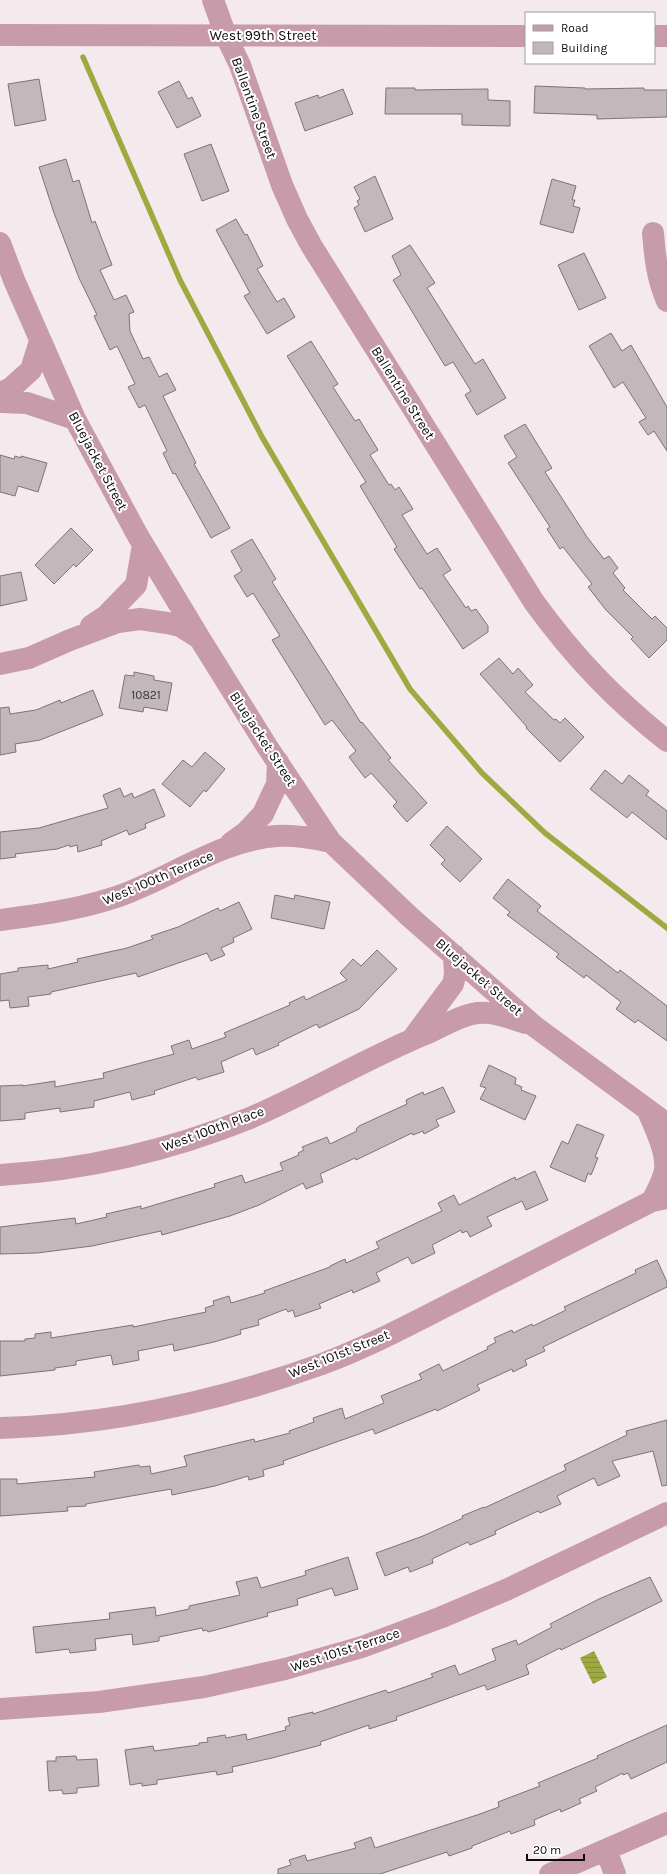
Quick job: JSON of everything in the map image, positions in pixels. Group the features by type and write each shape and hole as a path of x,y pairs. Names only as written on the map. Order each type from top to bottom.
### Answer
{"street":[{"name":"Ballentine Street","path":"213,0 226,36 240,65 260,126 297,220 311,245 505,556 560,638 594,677 632,713 667,741"},
{"name":"West 99th Street","path":"0,35 525,36"},
{"path":"655,36 667,36"},
{"path":"653,233 655,262 660,285 667,301"},
{"name":"Bluejacket Street","path":"0,243 40,341 75,419 143,545 200,639 330,842 454,956 534,1026 667,1124"},
{"path":"0,392 11,388 31,370 40,341"},
{"path":"0,402 27,404 75,419"},
{"path":"70,640 106,616 136,585 143,545"},
{"path":"0,664 29,658 70,640 118,622 140,619 180,626 200,639"},
{"name":"West 100th Terrace","path":"220,851 245,833 263,814 277,784 278,762"},
{"name":"West 100th Terrace","path":"0,920 84,907 114,898 220,851 256,839 276,836 307,837 330,842"},
{"name":"West 100th Place","path":"412,1039 453,984 455,975 454,956"},
{"name":"West 100th Place","path":"0,1174 33,1173 98,1163 168,1146 250,1118 412,1039 472,1014 496,1014 534,1026"},
{"name":"West 101st Street","path":"0,1428 90,1421 171,1408 253,1387 323,1363 394,1332 659,1200 661,1183 665,1169 663,1150 648,1111"},
{"name":"West 101st Terrace","path":"0,1709 99,1702 204,1687 285,1669 346,1651 442,1617 506,1590 667,1513"},
{"path":"550,1874 667,1823"},
{"path":"606,1850 615,1874"}],"shaded area":[{"path":"594,1651 607,1677 593,1684 580,1658"}],"building":[{"path":"39,79 46,120 15,126 8,84"},
{"path":"179,81 188,99 192,97 201,116 177,128 158,92"},
{"path":"535,86 585,89 644,88 644,90 667,90 667,117 597,119 597,115 534,113"},
{"path":"386,88 415,88 415,90 488,89 488,100 510,101 510,126 462,125 462,114 385,114"},
{"path":"343,89 353,114 305,131 295,103 318,95 319,98"},
{"path":"211,144 229,191 202,201 184,154"},
{"path":"66,159 73,182 79,180 92,223 95,221 112,265 100,270 114,300 126,295 134,312 129,314 130,331 143,359 149,357 159,377 167,373 176,390 163,396 196,463 194,464 230,528 211,538 175,473 173,474 163,453 167,451 145,405 139,408 128,387 135,384 117,346 110,350 94,316 97,315 79,278 54,213 39,167"},
{"path":"375,176 393,219 365,232 354,208 359,205 357,201 360,199 354,187"},
{"path":"552,179 576,186 572,200 575,200 573,206 580,208 573,233 540,224"},
{"path":"236,219 245,235 247,234 263,266 257,269 277,302 284,298 295,317 267,334 244,296 250,293 216,230"},
{"path":"410,245 435,283 427,288 475,364 483,359 506,398 477,415 465,395 471,391 453,362 445,366 393,280 401,275 392,256"},
{"path":"584,253 606,298 579,310 558,265"},
{"path":"611,333 622,351 631,345 667,407 667,451 654,431 648,435 639,422 646,418 623,382 614,388 589,346"},
{"path":"311,341 338,384 333,387 355,421 359,419 378,450 370,455 389,485 391,484 395,490 399,487 413,509 402,515 427,554 437,548 451,570 443,575 466,608 468,606 471,611 476,609 488,626 488,632 463,649 422,588 420,589 394,549 397,547 360,486 366,482 287,356"},
{"path":"525,424 552,468 545,472 587,537 604,559 609,556 618,568 613,573 625,588 623,590 652,619 655,616 667,628 667,640 649,658 631,639 633,637 606,610 588,587 592,584 563,547 560,549 547,529 550,527 508,463 517,457 504,436"},
{"path":"0,455 14,459 15,456 21,458 21,456 47,463 38,492 18,486 15,496 0,492"},
{"path":"71,528 93,550 76,567 74,564 54,584 35,565"},
{"path":"252,539 276,579 272,582 361,723 362,722 391,758 388,760 427,803 407,822 393,806 397,802 371,773 365,778 349,757 356,751 332,720 325,725 272,640 280,636 253,593 247,597 234,576 242,571 231,551"},
{"path":"21,572 27,600 0,606 0,576"},
{"path":"499,658 513,674 518,668 533,685 525,692 554,720 556,719 560,723 565,718 584,737 560,762 526,728 527,727 480,674"},
{"path":"134,672 154,676 154,680 172,683 167,711 144,707 143,712 119,708 125,675 134,676"},
{"path":"93,690 103,715 40,740 15,744 16,752 0,755 0,708 9,707 10,714 36,710 60,700 61,703"},
{"path":"205,752 225,769 206,792 204,790 190,807 162,784 183,760 192,767"},
{"path":"605,770 622,784 629,775 649,791 646,795 667,811 667,840 632,812 627,818 590,789"},
{"path":"120,788 124,797 132,793 134,798 154,789 165,816 145,824 146,828 129,835 127,830 101,841 102,845 78,852 77,845 70,847 69,845 57,849 15,854 16,857 0,859 0,832 39,828 108,808 103,795"},
{"path":"447,826 482,859 460,882 441,864 445,860 430,845"},
{"path":"508,879 541,906 537,911 618,973 620,970 667,1006 667,1041 638,1020 635,1023 616,1009 621,1002 586,975 584,978 556,957 559,954 507,915 510,912 493,898"},
{"path":"275,895 294,899 295,895 330,902 324,929 271,918"},
{"path":"239,902 252,929 233,938 234,942 221,948 225,955 211,961 207,953 138,977 136,973 51,992 51,994 28,997 29,1006 10,1008 9,1000 0,1001 0,974 18,971 18,968 48,965 48,969 78,962 77,959 127,948 153,939 151,936 178,927 218,908 220,911"},
{"path":"377,950 397,969 359,1009 319,1028 317,1024 278,1043 279,1045 256,1055 253,1048 221,1062 224,1072 198,1080 196,1077 154,1091 155,1094 132,1100 130,1092 94,1101 94,1107 60,1112 60,1108 25,1113 25,1119 0,1121 0,1086 23,1086 55,1081 55,1087 104,1078 103,1073 174,1054 171,1046 189,1040 192,1049 226,1037 224,1033 290,1005 289,1003 304,996 306,1000 347,980 340,973 353,959 361,966"},
{"path":"489,1065 516,1078 515,1084 522,1087 521,1090 536,1096 525,1120 480,1099 486,1088 480,1086"},
{"path":"443,1087 455,1112 436,1120 439,1126 424,1134 423,1131 413,1135 412,1133 356,1160 355,1158 320,1174 323,1182 306,1189 303,1183 259,1205 230,1216 162,1235 161,1231 92,1246 37,1253 0,1254 0,1227 75,1218 76,1224 107,1217 106,1214 141,1206 141,1209 215,1187 214,1184 242,1175 245,1183 283,1170 280,1163 299,1155 298,1153 304,1150 302,1147 327,1137 330,1144 357,1131 356,1129 359,1126 407,1104 406,1100 423,1092 424,1095"},
{"path":"577,1124 604,1135 595,1157 598,1158 591,1175 588,1173 585,1182 550,1167 562,1141 568,1144"},
{"path":"535,1171 548,1200 526,1210 522,1201 487,1217 492,1226 470,1237 467,1231 462,1233 461,1230 432,1245 435,1253 412,1264 408,1257 376,1273 380,1281 353,1293 352,1290 319,1304 321,1308 295,1317 293,1310 288,1312 286,1309 258,1320 259,1325 240,1330 241,1334 214,1342 174,1351 173,1344 138,1351 139,1360 113,1365 111,1355 76,1361 76,1365 55,1368 55,1370 0,1376 0,1341 25,1341 25,1339 35,1338 35,1334 51,1332 51,1338 133,1325 133,1327 206,1312 205,1308 214,1305 213,1301 229,1296 231,1303 265,1293 264,1291 330,1267 345,1259 346,1263 379,1248 376,1242 442,1211 438,1203 454,1195 459,1205 515,1177 516,1180"},
{"path":"657,1260 667,1282 667,1287 543,1347 545,1351 525,1360 527,1365 513,1372 512,1369 477,1385 480,1390 437,1411 436,1409 375,1434 373,1429 283,1461 284,1464 263,1470 264,1476 249,1480 248,1476 215,1486 172,1495 171,1489 86,1504 86,1506 67,1507 68,1511 0,1516 0,1479 17,1479 17,1484 95,1477 94,1472 139,1465 140,1467 150,1466 151,1474 187,1466 184,1456 254,1439 255,1442 290,1433 289,1431 314,1422 313,1418 342,1408 345,1419 384,1403 381,1396 422,1379 419,1374 439,1364 443,1371 488,1349 487,1347 496,1342 494,1338 512,1330 513,1333 532,1324 533,1326 566,1310 564,1307 636,1273 635,1270"},
{"path":"667,1420 667,1485 662,1486 653,1451 612,1461 620,1476 598,1486 594,1478 557,1496 561,1504 540,1513 538,1511 495,1531 496,1534 470,1545 468,1542 432,1559 433,1563 410,1572 408,1567 385,1576 376,1553 423,1536 463,1518 462,1516 484,1508 566,1470 564,1465 627,1435 626,1431"},
{"path":"348,1557 358,1589 335,1596 332,1588 297,1599 298,1605 267,1613 268,1616 208,1632 207,1630 203,1631 202,1628 159,1637 159,1641 133,1645 132,1634 95,1639 96,1650 70,1653 69,1649 36,1653 33,1627 110,1619 109,1613 155,1607 156,1616 189,1609 189,1606 240,1595 236,1582 257,1577 261,1588 306,1575 305,1571"},
{"path":"650,1577 662,1601 561,1650 560,1648 526,1665 529,1674 487,1690 485,1685 396,1717 397,1720 369,1729 369,1725 320,1742 321,1745 232,1767 233,1772 217,1775 216,1771 157,1780 157,1784 142,1786 142,1783 130,1785 125,1750 153,1746 154,1751 199,1745 199,1743 208,1742 207,1738 225,1735 226,1738 246,1734 247,1740 286,1730 285,1727 290,1725 288,1718 313,1712 313,1714 386,1690 388,1693 433,1677 431,1674 455,1665 459,1675 496,1660 492,1649 516,1640 518,1645 552,1627 550,1624 599,1599"},
{"path":"667,1725 667,1762 631,1779 628,1773 623,1775 623,1773 595,1787 597,1791 579,1799 581,1803 561,1812 560,1809 534,1820 535,1825 511,1834 510,1831 472,1846 472,1848 449,1856 447,1852 380,1874 278,1874 278,1869 291,1865 289,1860 305,1855 307,1861 356,1848 354,1843 371,1837 375,1848 499,1807 498,1802 540,1786 538,1783 598,1758 597,1756"},
{"path":"76,1756 77,1760 97,1759 99,1786 77,1788 77,1793 63,1794 62,1790 49,1791 47,1761 56,1761 56,1757"}],"waterway":[{"path":"83,57 180,280 262,437 410,689 482,773 545,833 667,928"}]}
